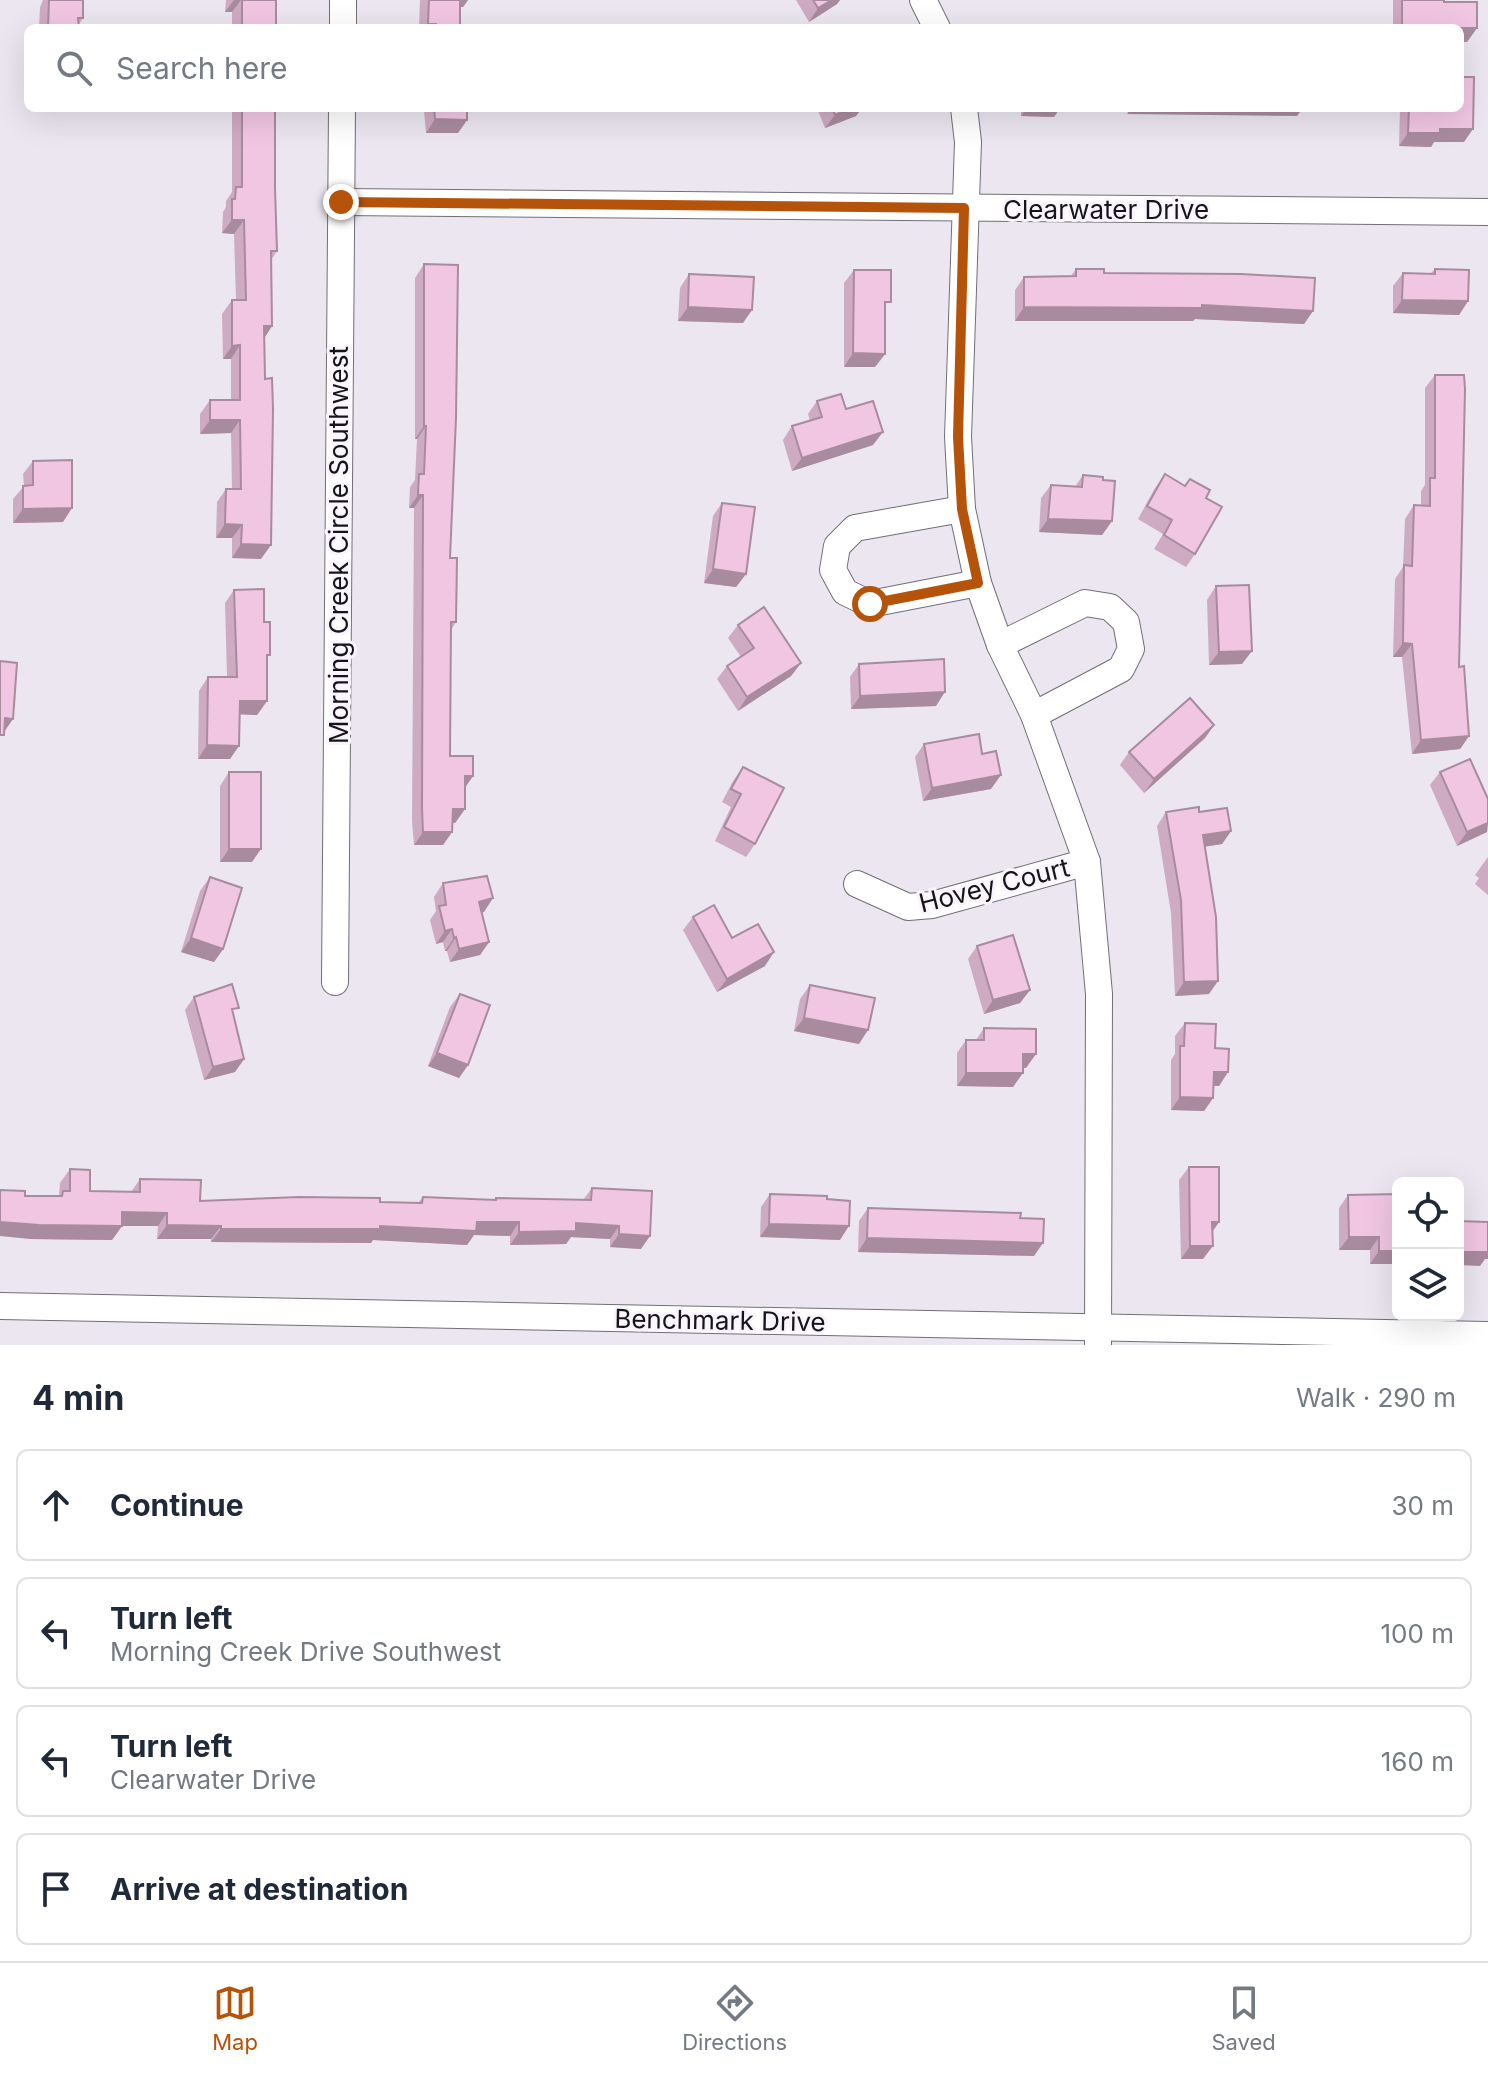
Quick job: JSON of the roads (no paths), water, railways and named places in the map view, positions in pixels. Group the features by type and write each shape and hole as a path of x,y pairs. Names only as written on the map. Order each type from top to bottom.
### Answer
{"street":[{"path":"343,0 343,24"},
{"path":"923,0 935,24"},
{"name":"Morning Creek Circle Southwest","path":"335,982 342,112"},
{"path":"964,112 968,142 958,437 962,509 978,583 1000,645 1034,715 1087,862 1099,994 1098,1336"},
{"name":"Clearwater Drive","path":"341,202 1488,212"},
{"path":"962,509 855,528 837,546 833,570 845,592 870,604 978,583"},
{"path":"1000,645 1085,603 1110,607 1126,622 1131,649 1121,669 1034,715"},
{"name":"Hovey Court","path":"857,884 908,907 932,905 1087,862"},
{"name":"Benchmark Drive","path":"0,1306 1098,1336 1488,1335"}]}
